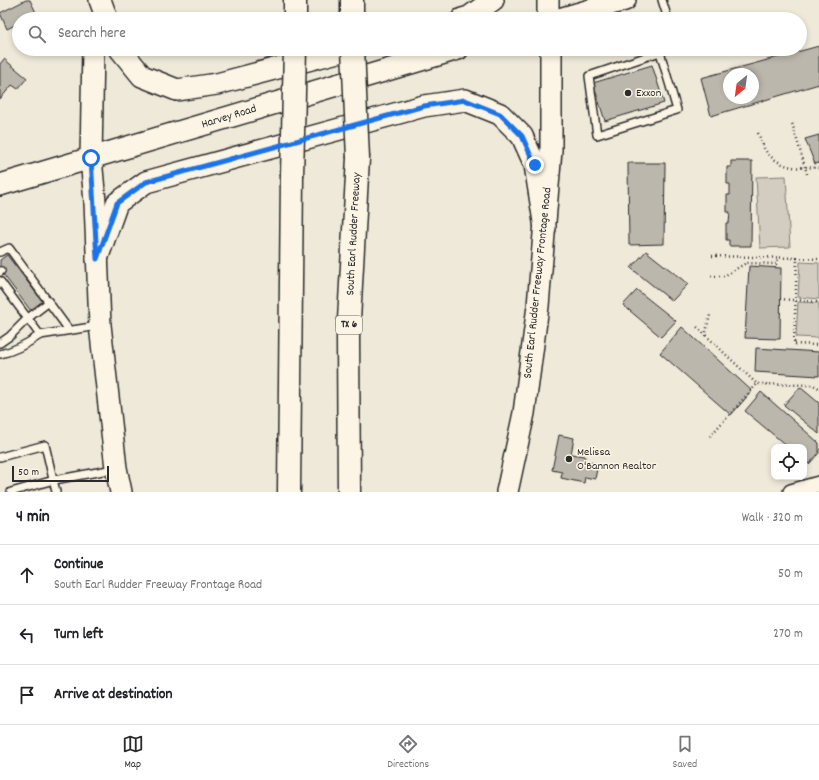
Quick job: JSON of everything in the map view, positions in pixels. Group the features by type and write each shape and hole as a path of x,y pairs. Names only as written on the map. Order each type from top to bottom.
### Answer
{"highway":[{"path":"295,0 295,12"},
{"path":"352,0 352,12"},
{"path":"288,487 295,56"},
{"name":"South Earl Rudder Freeway","path":"349,492 348,338 358,158 353,56"}],"main road":[{"path":"95,12 96,0"},
{"path":"100,0 104,12"},
{"path":"476,12 493,0"},
{"path":"548,0 548,12"},
{"path":"583,12 625,0"},
{"path":"93,56 91,158 100,326 116,468 121,492"},
{"path":"126,56 142,76 177,90 217,84 322,56"},
{"name":"Harvey Road","path":"0,185 434,56"},
{"name":"South Earl Rudder Freeway Frontage Road","path":"507,492 524,413 538,306 551,150 551,56"},
{"path":"97,259 117,203 146,182 424,106 465,100 500,114 522,136 535,165 545,228"}],"street":[{"path":"791,492 819,484"}],"lane":[{"path":"662,0 666,12"},
{"path":"647,56 589,76 597,135 677,110 662,56"},
{"path":"0,252 9,248 25,274 70,330"},
{"path":"0,281 9,287 40,335"},
{"path":"0,343 10,336 28,318 49,302"},
{"path":"0,354 26,345 40,335 100,326"},
{"path":"0,458 45,445 56,492"},
{"path":"11,492 54,480 116,468"}],"path":[{"path":"792,123 807,174"},
{"path":"758,133 764,148 769,155 784,164 795,168 819,168"},
{"path":"712,256 819,259"},
{"path":"711,276 724,276 746,263 776,264 778,258"},
{"path":"797,258 794,344 819,345"},
{"path":"780,299 819,302"},
{"path":"706,336 710,315"},
{"path":"697,327 758,384 813,385 819,388"},
{"path":"710,436 758,384"}],"shaded area":[{"path":"786,176 790,247 760,248 756,177"},
{"path":"800,262 819,263 819,299 798,297"},
{"path":"798,302 819,303 819,338 796,337"}],"building":[{"path":"26,0 30,0 36,12 12,12 12,26 7,29 0,13"},
{"path":"819,46 819,84 759,102 759,68 738,68 782,56 807,56 807,49"},
{"path":"4,59 27,78 18,89 12,85 0,99 0,64"},
{"name":"Exxon","path":"652,65 664,103 605,121 593,83"},
{"path":"723,72 723,104 752,104 711,116 701,78"},
{"path":"819,135 819,163 815,164 805,139"},
{"path":"731,161 752,161 751,246 729,246 729,240 726,240 726,223 729,223 730,212 727,212 727,195 730,195 730,184 727,184 727,167 731,167"},
{"path":"628,163 665,163 664,244 629,245"},
{"path":"646,251 688,284 672,301 631,268"},
{"path":"7,255 43,302 31,311 0,270 0,260"},
{"path":"749,266 781,268 780,339 745,338"},
{"path":"637,290 676,321 661,337 623,305"},
{"path":"682,327 752,391 731,415 660,353"},
{"path":"756,348 819,352 819,376 755,372"},
{"path":"800,387 819,403 819,434 784,405"},
{"path":"761,392 819,443 819,453 809,464 807,462 807,444 784,444 745,411"},
{"name":"Melissa O'Bannon Realtor","path":"559,435 574,438 571,454 585,456 584,461 598,464 595,479 585,477 584,483 561,478 562,472 552,470"}],"place":[{"name":"Exxon","path":"628,93"},
{"name":"Melissa O'Bannon Realtor","path":"569,459"}],"route":[{"path":"91,158 95,202 97,259 117,203 146,182 424,106 465,100 500,114 522,136 535,165"}]}
